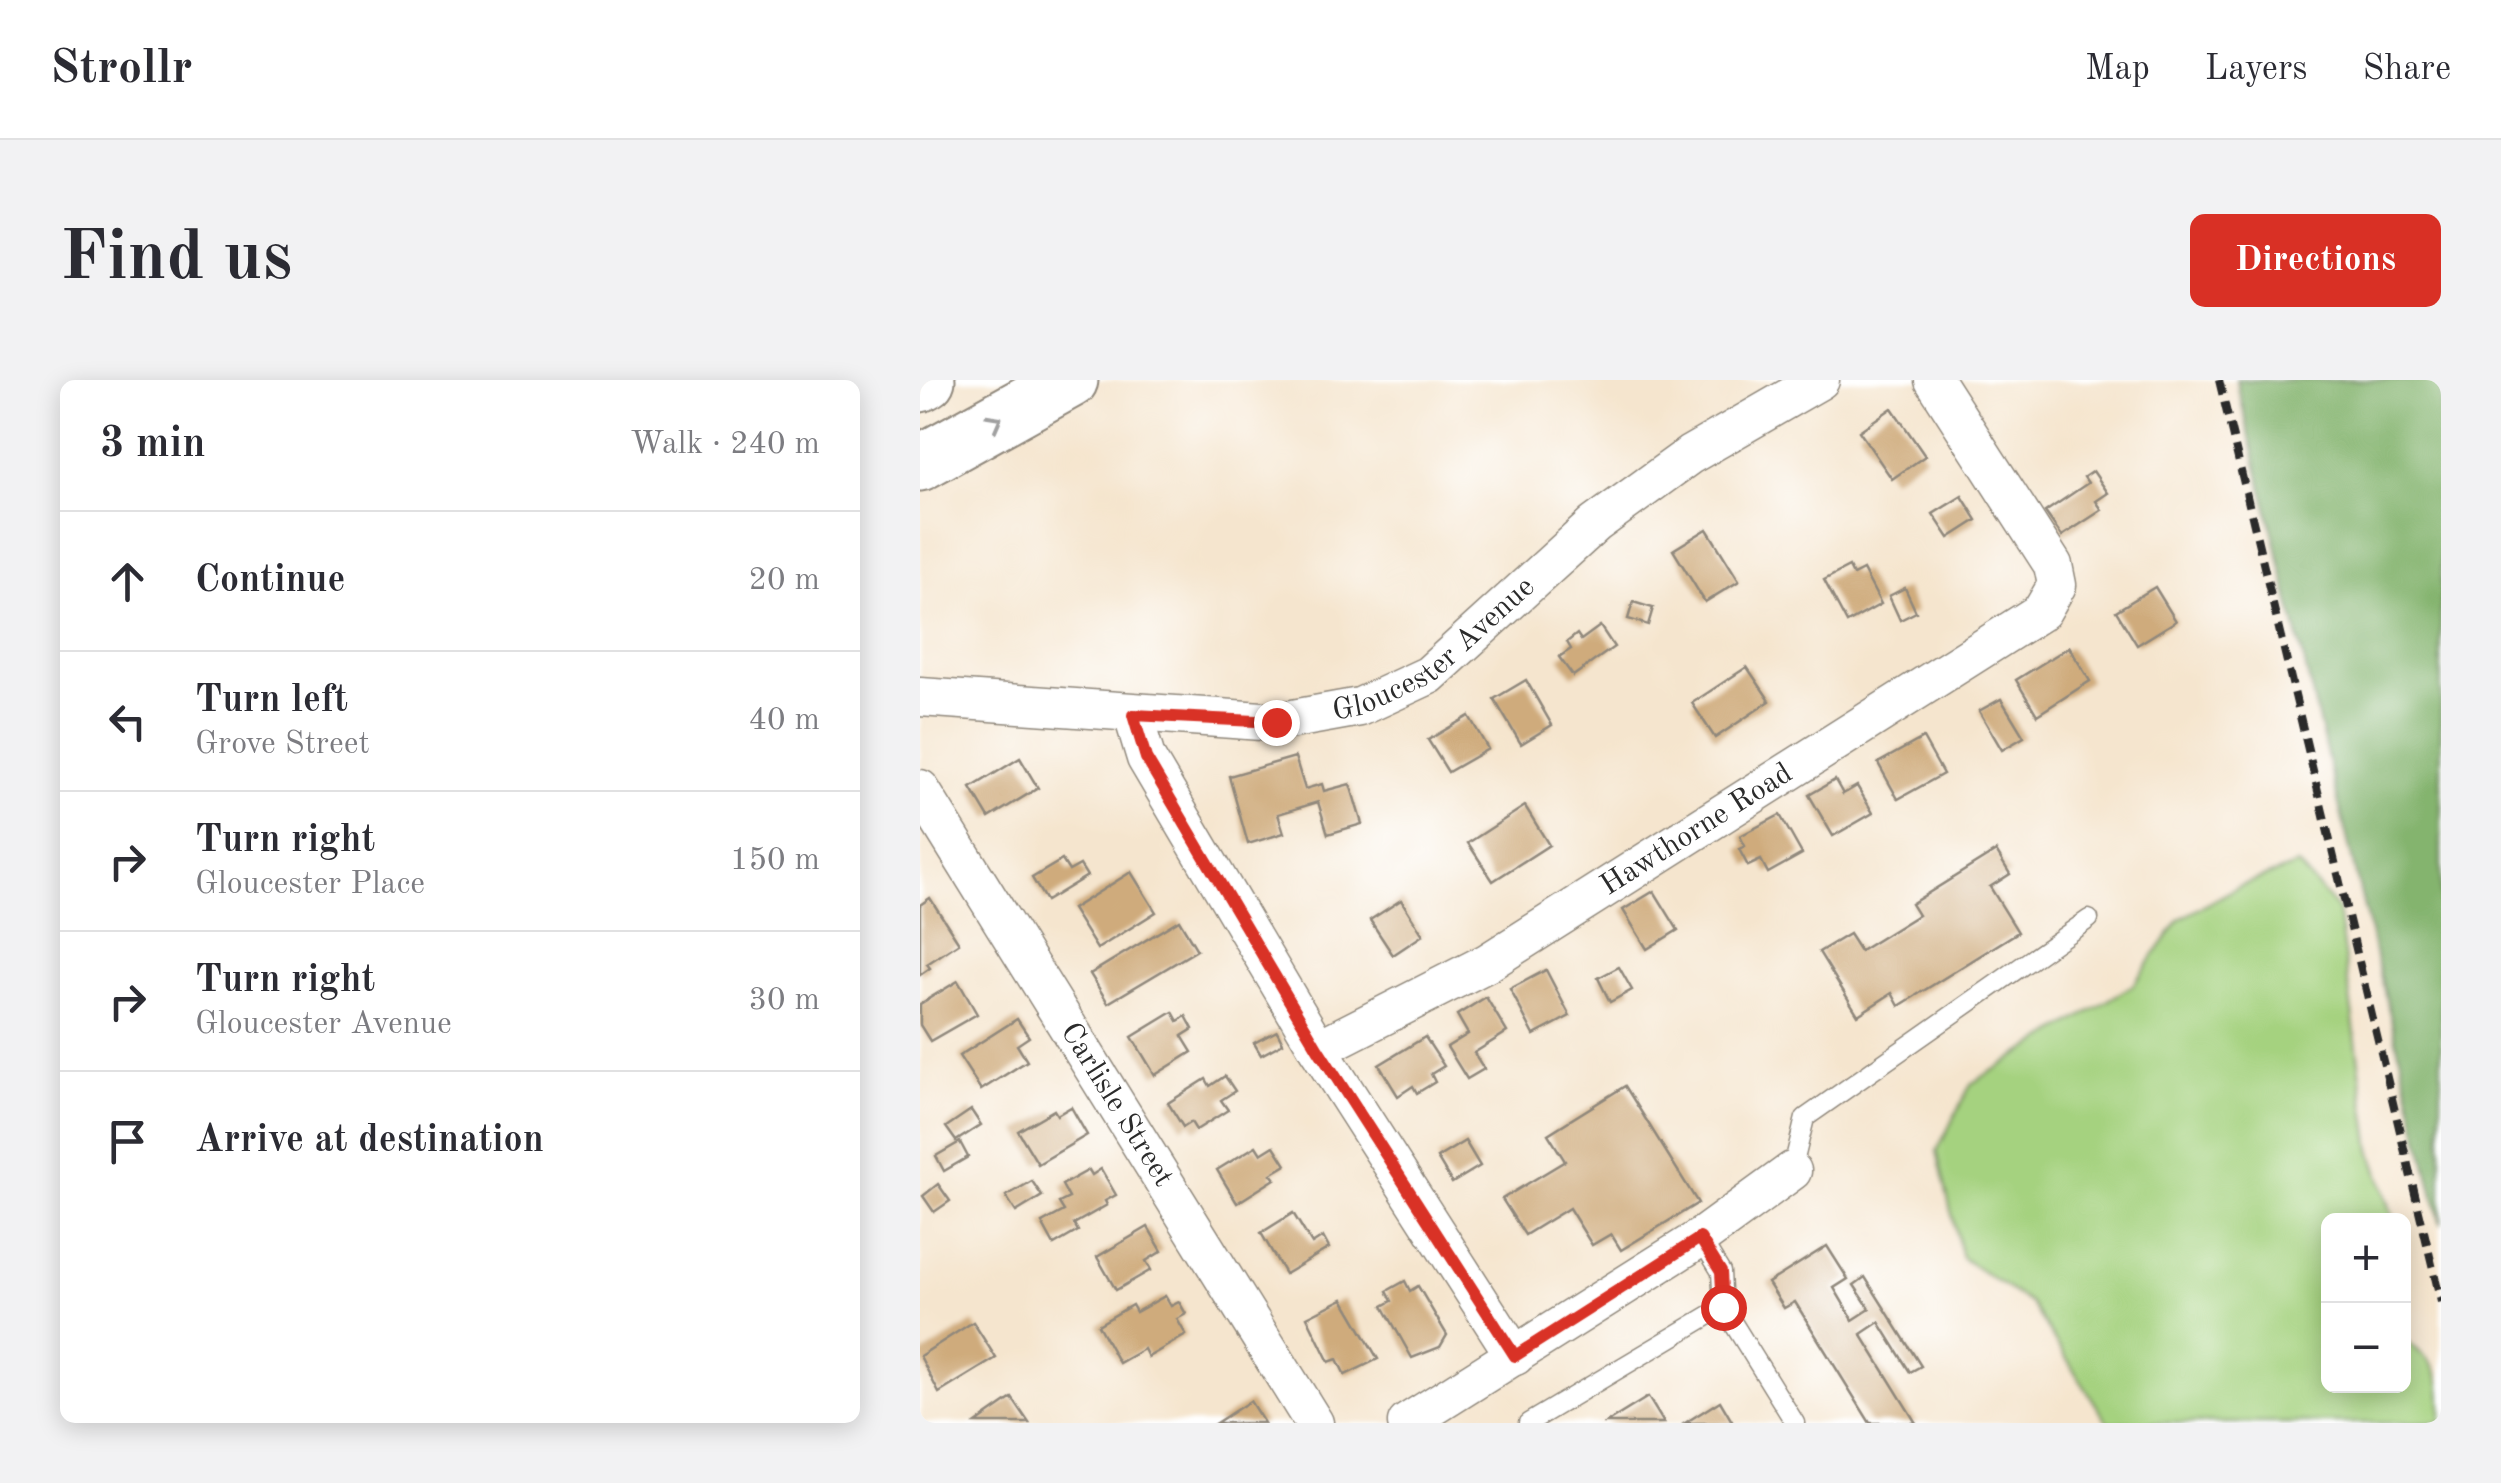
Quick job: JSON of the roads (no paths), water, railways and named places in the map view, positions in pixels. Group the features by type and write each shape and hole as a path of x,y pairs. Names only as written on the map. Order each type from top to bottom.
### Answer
{"highway":[{"path":"920,384 927,380"},
{"path":"920,463 1070,380"}],"street":[{"name":"Gloucester Avenue","path":"920,696 1133,715 1276,722 1324,716 1392,695 1429,676 1627,501 1690,454 1820,380"},
{"name":"Hawthorne Road","path":"1318,1049 1503,952 2024,625 2052,599 2057,585 2054,565 1934,380"},
{"path":"1133,715 1146,758 1318,1049 1515,1356"},
{"name":"Carlisle Street","path":"920,789 1314,1423"},
{"path":"1422,1419 1700,1238 1792,1171"}],"lane":[{"path":"1792,1171 1805,1118 2089,919"},
{"path":"1700,1238 1721,1272 1723,1307 1795,1423"},
{"path":"1528,1423 1723,1307"}],"railway":[{"path":"2219,380 2441,1302"}]}
